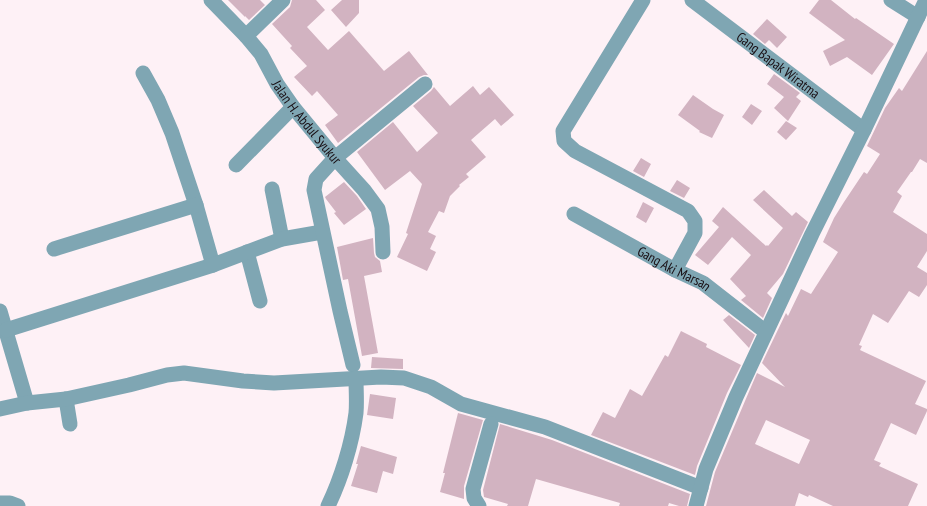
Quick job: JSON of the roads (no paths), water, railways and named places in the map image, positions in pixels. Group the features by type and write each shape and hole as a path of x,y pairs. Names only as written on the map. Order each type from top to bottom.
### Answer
{"street":[{"name":"Jalan H. Abdul Syukur","path":"211,0 261,54 277,84 293,106 364,190 378,210 382,227 383,252"},
{"path":"246,36 283,0"},
{"path":"643,0 563,131 564,141 576,151 688,212 695,221 695,233 675,270"},
{"name":"Gang Bapak Wiratma","path":"692,0 864,130"},
{"path":"891,0 918,17"},
{"path":"696,506 706,469 736,397 812,234 926,0"},
{"path":"143,73 158,100 172,133 196,205 213,265"},
{"path":"328,506 334,495 348,450 356,413 354,372 322,232 314,190 316,179 335,158 425,84"},
{"path":"236,165 293,106"},
{"path":"272,189 282,239"},
{"path":"54,250 196,205"},
{"name":"Gang Aki Marsan","path":"574,214 675,270 703,283 766,332"},
{"path":"6,330 213,265 282,239 322,232"},
{"path":"247,252 260,301"},
{"path":"0,311 27,404"},
{"path":"0,409 66,399 167,374 184,373 274,383 354,372 381,377 404,378 431,387 461,404 545,427 701,488"},
{"path":"66,399 70,424"},
{"path":"479,506 474,498 473,490 491,424"},
{"path":"0,503 10,503 18,506"}]}
